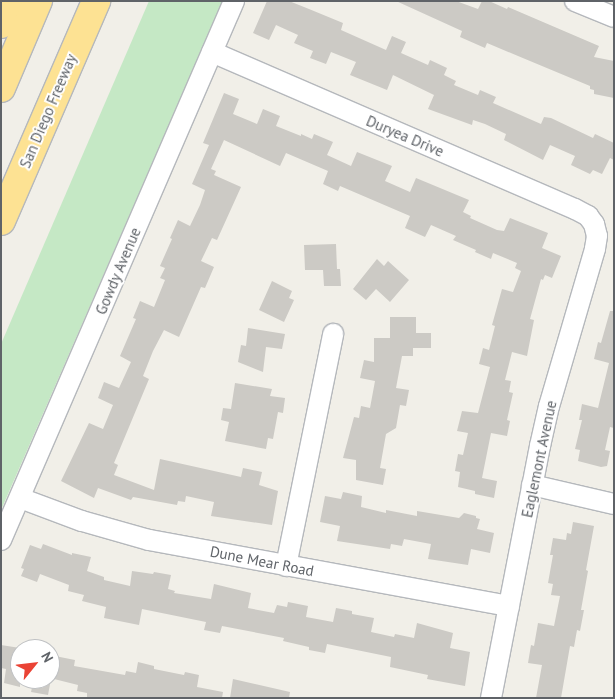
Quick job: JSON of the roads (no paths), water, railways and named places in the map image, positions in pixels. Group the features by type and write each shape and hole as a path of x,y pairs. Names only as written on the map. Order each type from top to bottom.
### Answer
{"highway":[{"path":"1,24 11,1"},
{"path":"1,88 38,1"},
{"name":"San Diego Freeway","path":"1,221 96,1"}],"street":[{"name":"Gowdy Avenue","path":"1,540 234,1"},
{"path":"575,1 614,17"},
{"name":"Duryea Drive","path":"212,52 575,210 588,216 594,224"},
{"name":"Eaglemont Avenue","path":"492,698 549,406 595,249 597,236 594,224"},
{"path":"286,566 333,334"},
{"path":"532,486 614,504"},
{"name":"Dune Mear Road","path":"20,498 82,521 132,536 509,606"}]}
